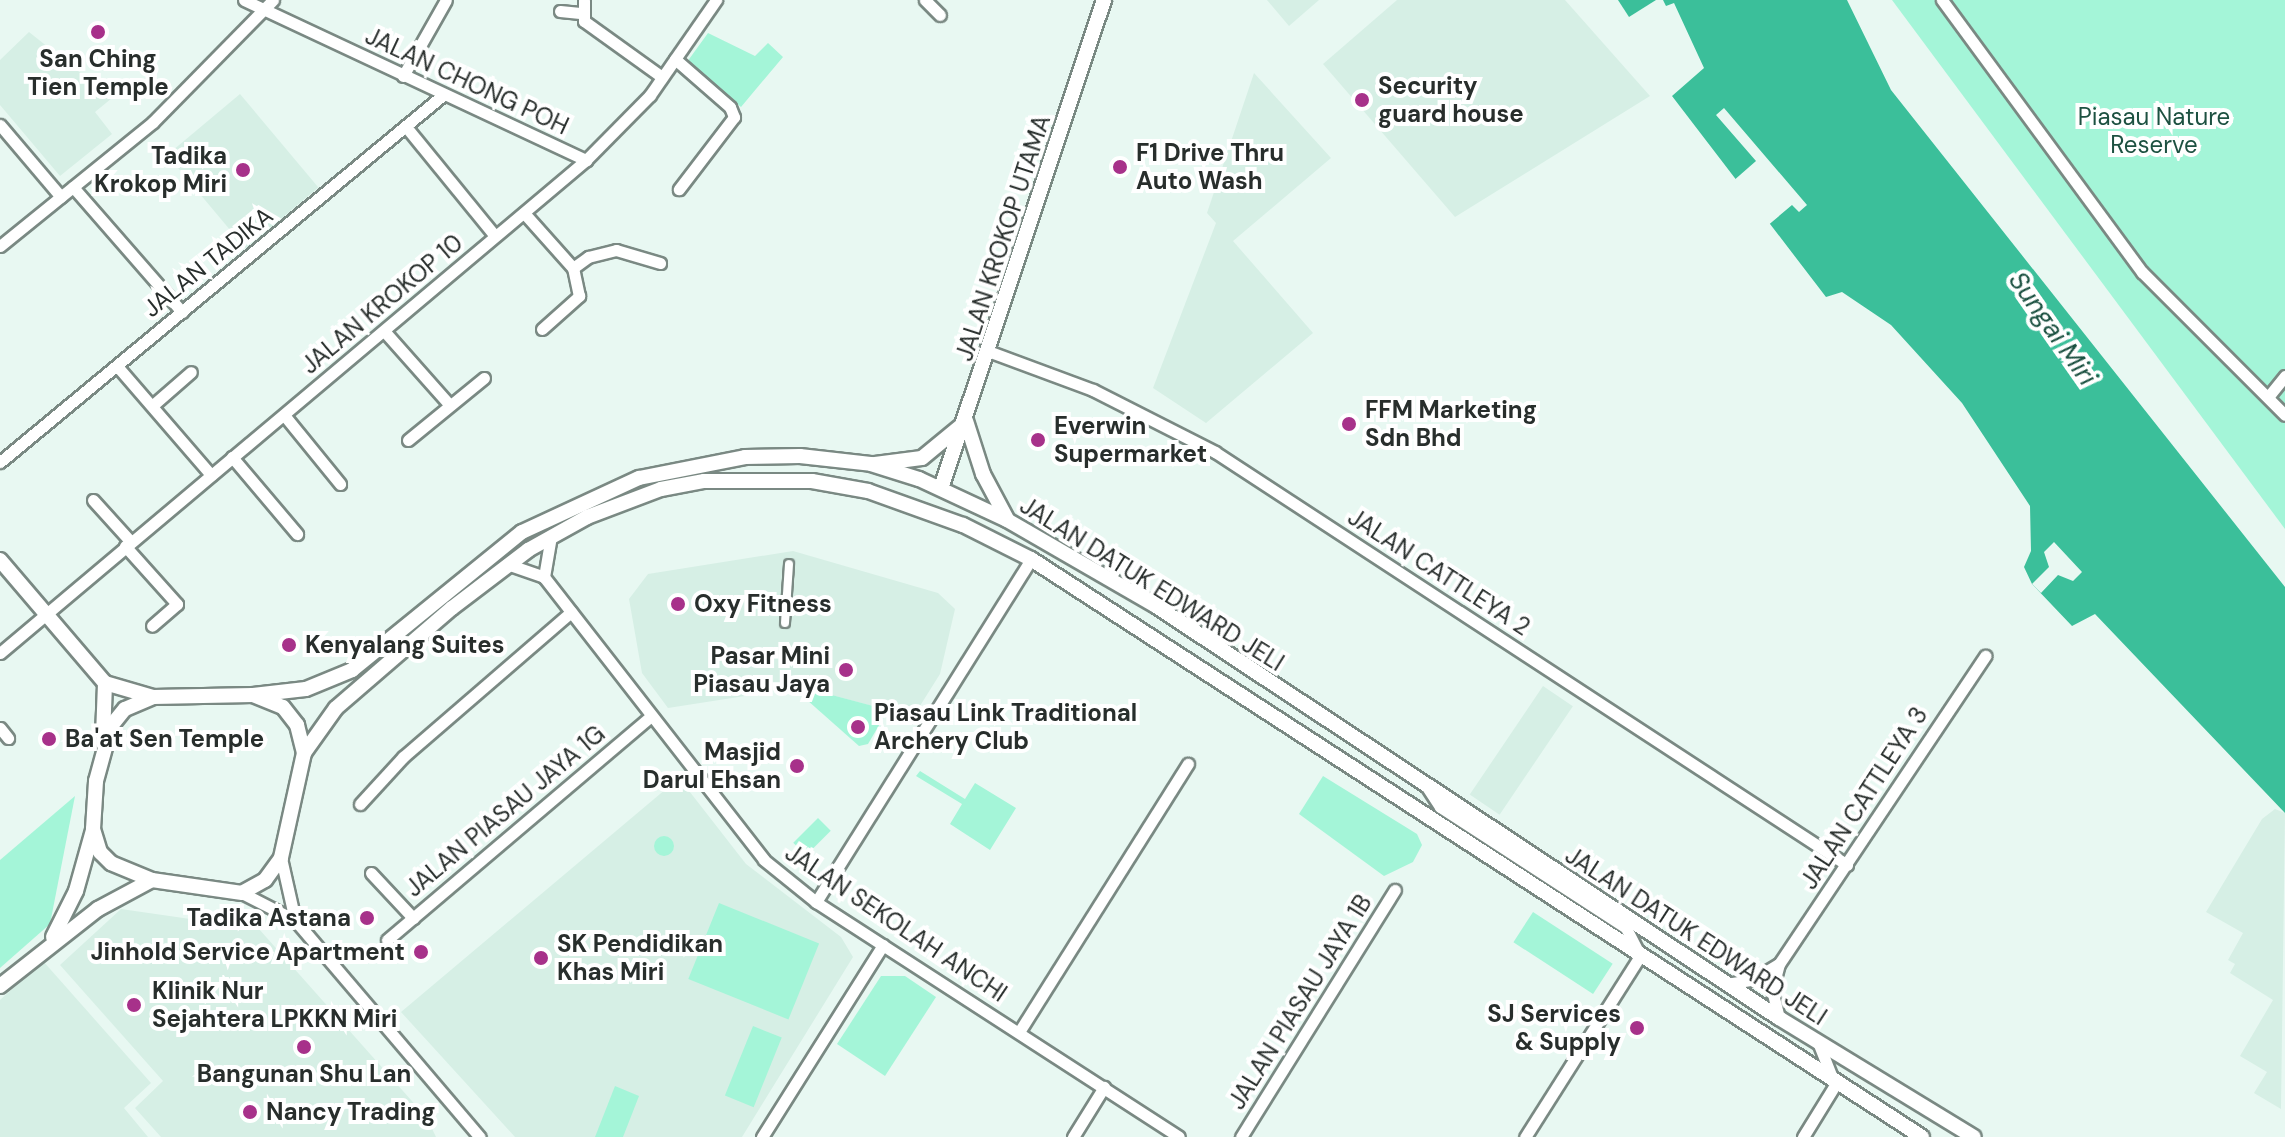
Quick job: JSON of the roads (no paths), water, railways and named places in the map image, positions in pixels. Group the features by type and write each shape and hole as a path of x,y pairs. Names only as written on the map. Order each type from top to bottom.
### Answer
{"street":[{"name":"JALAN CHONG POH","path":"244,0 586,160"},
{"path":"0,246 153,122 267,12 273,0"},
{"path":"403,76 446,0"},
{"path":"580,13 584,0"},
{"name":"JALAN KROKOP 10","path":"0,653 586,160 629,120 716,0"},
{"path":"925,0 940,15"},
{"name":"JALAN KROKOP UTAMA","path":"941,488 966,421 1104,0"},
{"path":"1942,0 2142,272 2285,415"},
{"path":"560,11 580,13 596,32 662,77"},
{"path":"675,59 730,107 734,117 679,189"},
{"name":"JALAN TADIKA","path":"0,462 407,128 443,95"},
{"path":"0,125 61,197"},
{"path":"407,128 495,236"},
{"path":"73,187 182,312"},
{"path":"524,213 573,268 579,296 542,329"},
{"path":"573,268 588,257 616,250 660,263"},
{"path":"385,332 449,404"},
{"name":"JALAN CATTLEYA 2","path":"988,351 1093,390 1215,452 1847,865"},
{"path":"117,366 211,475"},
{"path":"153,405 191,372"},
{"path":"2268,397 2285,376"},
{"path":"408,440 484,378"},
{"path":"284,415 340,484"},
{"path":"871,464 922,458 966,421 987,485 1007,520"},
{"name":"JALAN DATUK EDWARD JELI","path":"253,695 306,689 352,670 522,532 628,482 686,465 745,457 800,456 871,464 941,488 1007,520 1156,606 1726,984 1974,1137"},
{"path":"232,457 297,534"},
{"name":"JALAN DATUK EDWARD JELI","path":"304,753 336,708 507,564 551,536 661,489 749,477 812,481 909,505 963,525 1031,559 1835,1085 1922,1137"},
{"path":"909,505 941,488 963,525"},
{"path":"93,500 177,604 152,626"},
{"path":"507,564 544,577 551,536"},
{"path":"816,902 1031,559"},
{"path":"0,560 105,683 153,697 253,695 283,707 297,725 304,753 281,858 265,880 242,893"},
{"path":"785,623 789,564"},
{"name":"JALAN SEKOLAH ANCHI","path":"544,577 764,860 816,902 1179,1137"},
{"path":"360,804 403,757 571,612"},
{"name":"JALAN CATTLEYA 3","path":"1779,1018 1772,990 1779,964 1985,656"},
{"path":"49,944 76,891 93,829 104,740 105,683"},
{"path":"104,740 125,709 153,697"},
{"name":"JALAN PIASAU JAYA 1G","path":"387,940 651,716"},
{"path":"0,728 8,738"},
{"path":"1019,1032 1188,764"},
{"path":"1423,782 1440,807 1626,928 1640,956 1525,1137"},
{"path":"93,829 100,852 111,863 152,880 242,893 295,920 480,1137"},
{"path":"281,858 295,920"},
{"path":"371,873 413,918"},
{"path":"0,986 49,944 125,892 152,880"},
{"name":"JALAN PIASAU JAYA 1B","path":"1241,1137 1395,890"},
{"path":"762,1137 883,945"},
{"name":"JALAN CATTLEYA 3","path":"1726,984 1752,980 1779,964"},
{"path":"1803,1137 1835,1085 1818,1042"},
{"path":"1073,1137 1104,1087"}],"water":[{"path":"1618,0 1656,0 1629,17"},
{"name":"Sungai Miri","path":"1663,0 1847,0 1891,90 2285,587 2285,813 2095,614 2072,626 2032,584 2024,567 2031,551 2030,506 1962,403 1891,325 1842,292 1826,297 1672,96 1704,68 1674,3 1666,6"}],"place":[{"name":"San Ching Tien Temple","path":"98,32"},
{"name":"Security guard house","path":"1362,100"},
{"name":"F1 Drive Thru Auto Wash","path":"1120,167"},
{"name":"Tadika Krokop Miri","path":"243,170"},
{"name":"FFM Marketing Sdn Bhd","path":"1349,424"},
{"name":"Everwin Supermarket","path":"1038,440"},
{"name":"Oxy Fitness","path":"678,604"},
{"name":"Kenyalang Suites","path":"289,645"},
{"name":"Pasar Mini Piasau Jaya","path":"846,670"},
{"name":"Piasau Link Traditional Archery Club","path":"858,727"},
{"name":"Ba'at Sen Temple","path":"49,739"},
{"name":"Masjid Darul Ehsan","path":"797,766"},
{"name":"Tadika Astana","path":"367,918"},
{"name":"Jinhold Service Apartment","path":"421,952"},
{"name":"SK Pendidikan Khas Miri","path":"541,958"},
{"name":"Klinik Nur Sejahtera LPKKN Miri","path":"134,1005"},
{"name":"SJ Services & Supply","path":"1637,1028"},
{"name":"Bangunan Shu Lan","path":"304,1047"},
{"name":"Nancy Trading","path":"250,1112"}],"park label":[{"name":"Piasau Nature Reserve","path":"2154,131"}]}
